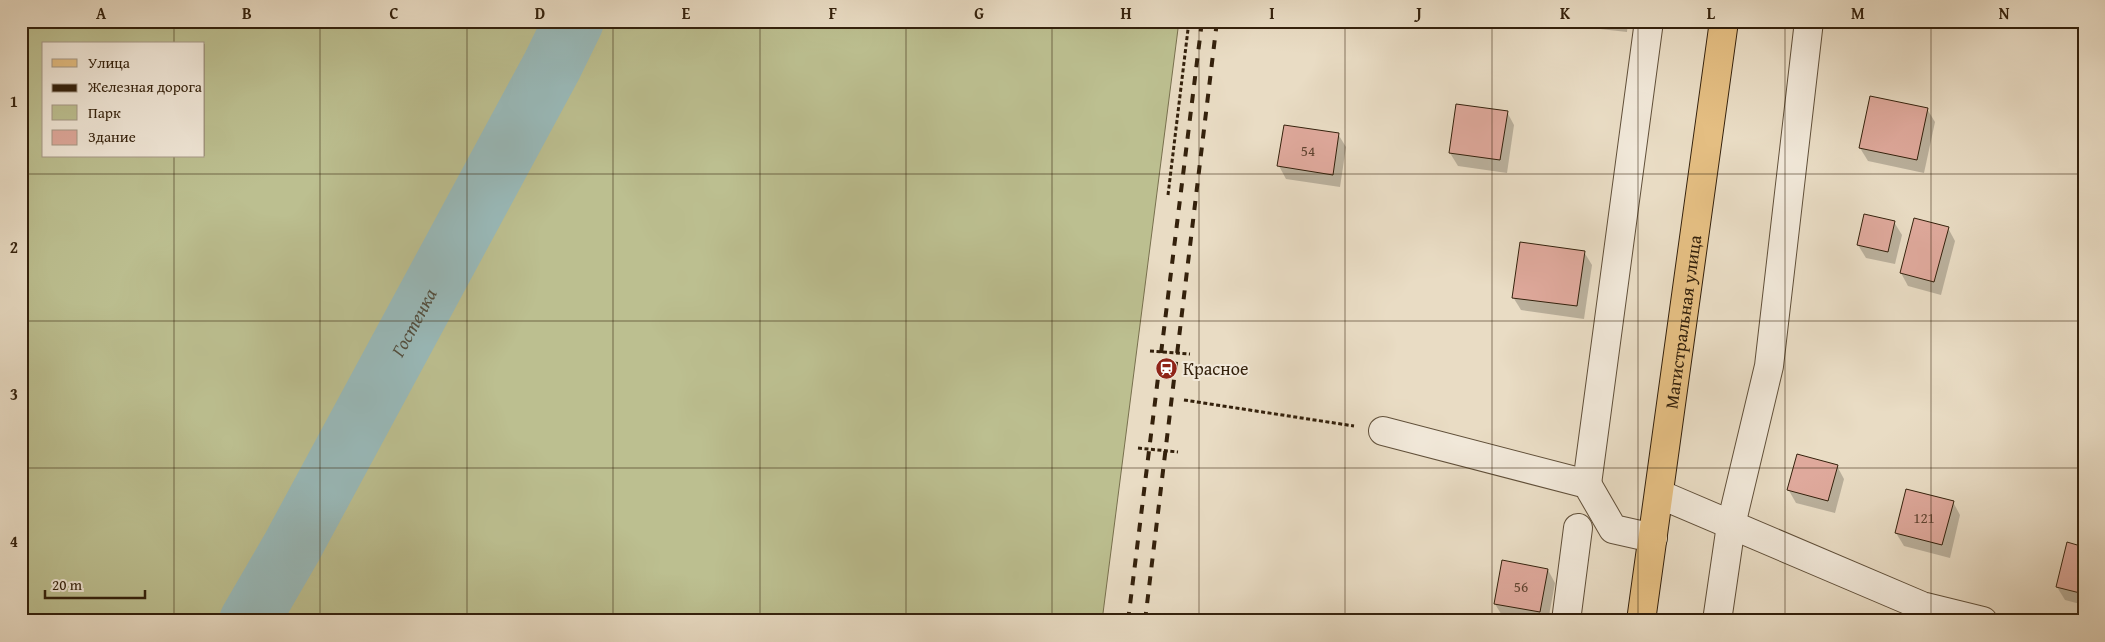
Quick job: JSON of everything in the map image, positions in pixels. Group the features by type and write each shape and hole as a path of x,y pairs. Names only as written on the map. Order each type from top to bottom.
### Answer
{"main road":[{"name":"Магистральная улица","path":"1641,621 1724,21"}],"street":[{"path":"1649,21 1587,484 1613,529 1653,538"},
{"path":"1716,621 1731,525 1769,366 1808,21"},
{"path":"1383,431 1587,484"},
{"path":"1659,494 1922,606 1982,621"},
{"path":"1566,621 1578,528"}],"path":[{"path":"1168,195 1189,21"},
{"path":"1150,351 1190,354"},
{"path":"1184,400 1383,431"},
{"path":"1138,448 1178,452"}],"green space":[{"path":"21,21 1179,21 1102,621 21,621"}],"building":[{"path":"1870,96 1928,108 1917,160 1859,148"},
{"path":"1456,104 1508,111 1500,160 1449,153"},
{"path":"1284,125 1339,133 1333,175 1277,166"},
{"path":"1864,214 1895,221 1888,252 1857,245"},
{"path":"1914,218 1949,227 1934,282 1900,273"},
{"path":"1520,242 1585,251 1577,306 1512,298"},
{"path":"1797,454 1838,465 1828,501 1787,490"},
{"path":"1906,489 1954,501 1942,545 1895,533"},
{"path":"2067,542 2084,547 2084,594 2056,587"},
{"path":"1502,560 1548,569 1540,612 1494,604"}],"waterway":[{"name":"Гостенка","path":"249,621 292,547 552,66 574,21"}],"railway":[{"path":"1128,621 1202,21"},
{"path":"1145,621 1217,21"}],"place":[{"name":"Красное","path":"1167,368"}]}
